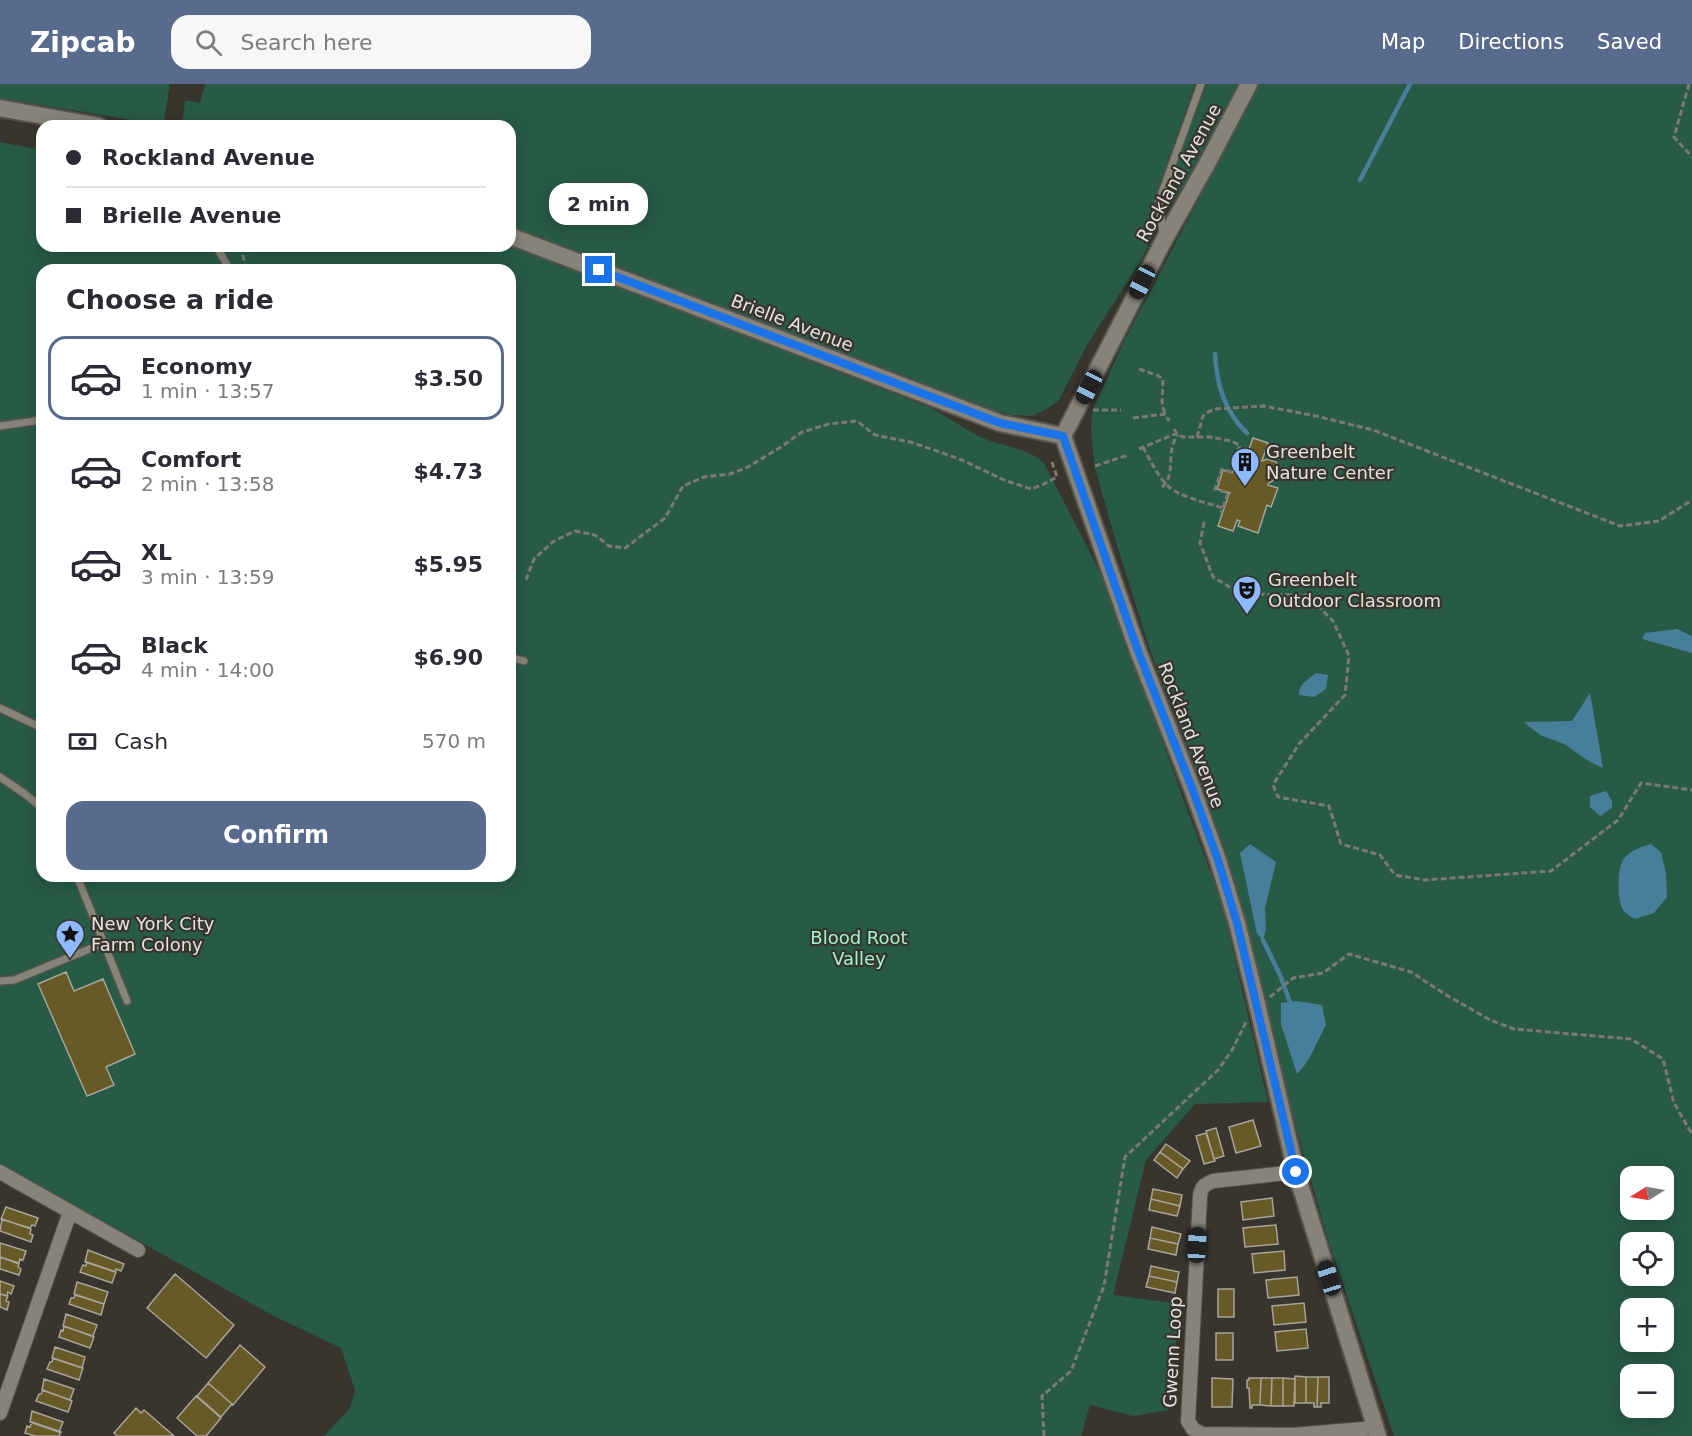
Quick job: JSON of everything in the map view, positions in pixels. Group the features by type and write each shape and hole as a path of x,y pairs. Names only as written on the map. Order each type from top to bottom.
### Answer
{"street":[{"name":"Rockland Avenue","path":"1249,84 1164,240 1063,436 1138,651 1218,860 1245,955 1296,1172 1377,1432"},
{"path":"0,108 66,120"},
{"name":"Brielle Avenue","path":"516,238 1000,423 1063,436"},
{"path":"0,1172 138,1250"},
{"name":"Gwenn Loop","path":"1296,1172 1213,1181 1201,1188 1188,1421 1193,1429 1202,1434 1293,1435 1377,1432"},
{"path":"0,1413 70,1212"}],"lane":[{"path":"1164,240 1159,201 1201,84"},
{"path":"0,426 36,421"},
{"path":"516,659 524,661"},
{"path":"0,708 36,725"},
{"path":"0,777 36,803"},
{"path":"79,882 128,1001"},
{"path":"0,981 14,980 104,943"}],"path":[{"path":"1689,84 1674,137 1692,157"},
{"path":"1139,369 1159,376 1163,380 1162,405 1169,421"},
{"path":"1197,437 1203,416 1210,410 1233,407 1277,408 1373,430 1620,526 1659,521 1692,500"},
{"path":"1093,410 1121,410"},
{"path":"1133,418 1165,414"},
{"path":"526,580 534,558 554,542 575,531 595,535 609,546 626,548 665,518 683,486 704,477 738,471 781,447 802,432 829,424 857,421 875,435 910,441 1031,489 1058,477 1052,462"},
{"path":"1174,429 1183,437 1222,439 1240,445 1231,472 1222,469 1215,489 1227,493 1221,513"},
{"path":"1178,434 1141,448 1171,488 1223,508"},
{"path":"1161,487 1166,483 1172,444 1178,434"},
{"path":"1095,466 1128,455"},
{"path":"1204,522 1200,543 1213,577 1241,594 1307,595 1333,621 1349,656 1345,694 1299,744 1274,785 1278,797 1329,806 1341,844 1380,855 1395,875 1425,880 1551,871 1618,820 1641,783 1692,790"},
{"path":"1279,989 1293,978 1323,973 1349,954 1411,972 1490,1020 1514,1029 1631,1039 1663,1059 1674,1103 1692,1134"},
{"path":"1044,1436 1042,1396 1071,1371 1104,1286 1125,1157 1218,1070 1232,1050 1249,1015"}],"green space":[{"path":"0,84 170,84 164,120 131,120 0,98"},
{"path":"205,84 1195,84 1150,213 1152,233 1150,242 1140,262 1087,345 1059,400 1032,416 1012,415 978,406 516,228 516,120 183,120 185,101 200,103"},
{"path":"1207,84 1238,84 1172,203 1168,200 1166,192"},
{"path":"1259,84 1692,84 1692,1436 1394,1436 1328,1240 1282,1078 1248,928 1225,850 1149,647 1116,542 1095,468 1091,433 1092,412 1123,343"},
{"name":"Blood Root Valley","path":"0,142 36,149 36,252 516,252 516,247 929,407 983,438 1023,450 1044,463 1105,582 1222,903 1268,1102 1195,1104 1146,1160 1113,1295 1180,1304 1169,1410 1133,1416 1090,1405 1081,1436 324,1436 350,1408 355,1390 341,1348 272,1315 0,1164"}],"water":[{"path":"1677,629 1692,636 1692,653 1642,639 1645,633"},
{"path":"1316,673 1328,675 1326,689 1314,697 1299,695 1302,685"},
{"path":"1590,693 1603,768 1564,744 1540,735 1524,722 1572,721"},
{"path":"1606,791 1612,801 1612,808 1600,816 1590,807 1590,796"},
{"path":"1250,844 1276,862 1265,908 1266,929 1263,940 1257,934 1240,853"},
{"path":"1651,844 1661,852 1666,873 1667,897 1654,913 1635,919 1621,906 1619,877 1621,864 1636,849"},
{"path":"1297,1001 1322,1005 1326,1025 1310,1057 1297,1074 1281,1024 1281,1003"}],"building":[{"name":"Greenbelt Nature Center","path":"1253,438 1268,443 1262,461 1267,459 1276,462 1280,470 1277,478 1268,485 1278,488 1271,507 1267,505 1258,533 1238,526 1240,521 1237,520 1233,531 1218,526 1230,493 1217,489 1223,470 1232,473 1237,458 1245,460"},
{"path":"66,972 74,991 103,979 135,1054 106,1067 114,1085 87,1096 38,984"},
{"path":"1253,1120 1261,1146 1236,1153 1229,1127"},
{"path":"1216,1128 1224,1156 1214,1159 1206,1131"},
{"path":"1206,1133 1215,1161 1204,1164 1196,1136"},
{"path":"1166,1144 1190,1161 1183,1169 1160,1152"},
{"path":"1160,1152 1183,1169 1177,1178 1154,1160"},
{"path":"1153,1189 1182,1195 1180,1206 1151,1199"},
{"path":"1272,1198 1274,1216 1243,1220 1241,1202"},
{"path":"1151,1199 1180,1206 1177,1216 1149,1210"},
{"path":"6,1207 38,1218 35,1226 32,1225 30,1228 1,1219"},
{"path":"2,1219 31,1229 30,1234 33,1235 31,1242 0,1231"},
{"path":"1276,1225 1278,1244 1245,1247 1243,1228"},
{"path":"1152,1227 1181,1234 1178,1244 1150,1238"},
{"path":"1150,1238 1178,1244 1176,1255 1148,1249"},
{"path":"0,1243 26,1251 23,1260 20,1259 19,1263 0,1257"},
{"path":"88,1250 124,1264 121,1271 116,1269 115,1272 85,1262"},
{"path":"1284,1251 1285,1270 1254,1273 1252,1254"},
{"path":"0,1257 19,1264 18,1267 21,1269 19,1275 0,1269"},
{"path":"87,1262 116,1272 112,1283 80,1272"},
{"path":"1151,1266 1179,1272 1177,1282 1149,1276"},
{"path":"175,1274 234,1325 206,1358 147,1308"},
{"path":"1149,1276 1177,1282 1175,1293 1146,1287"},
{"path":"1297,1277 1299,1295 1268,1298 1266,1280"},
{"path":"0,1281 14,1286 11,1294 8,1292 7,1296 0,1294"},
{"path":"77,1282 108,1292 104,1304 74,1294"},
{"path":"1218,1289 1234,1289 1234,1317 1218,1317"},
{"path":"0,1294 8,1296 7,1310 0,1307"},
{"path":"75,1295 104,1304 101,1315 69,1304"},
{"path":"1304,1303 1306,1322 1274,1325 1272,1306"},
{"path":"66,1314 97,1325 93,1336 63,1326"},
{"path":"64,1326 94,1337 90,1348 59,1337"},
{"path":"1306,1329 1308,1348 1277,1351 1275,1332"},
{"path":"1216,1333 1233,1333 1233,1360 1216,1360"},
{"path":"240,1345 265,1367 233,1405 208,1383"},
{"path":"55,1347 85,1357 82,1368 52,1358"},
{"path":"53,1358 83,1368 79,1380 47,1369"},
{"path":"1295,1376 1306,1377 1306,1403 1295,1403"},
{"path":"1306,1377 1318,1377 1317,1407 1314,1407 1314,1403 1306,1403"},
{"path":"1318,1377 1329,1377 1329,1403 1321,1403 1321,1407 1317,1407"},
{"path":"1212,1378 1233,1379 1232,1407 1212,1407"},
{"path":"1249,1378 1261,1378 1260,1405 1252,1405 1252,1408 1250,1408 1249,1388 1247,1388"},
{"path":"1261,1378 1272,1378 1271,1406 1260,1405"},
{"path":"1272,1378 1283,1378 1283,1406 1271,1406"},
{"path":"1283,1378 1295,1379 1294,1406 1283,1406"},
{"path":"44,1379 74,1389 70,1400 42,1390"},
{"path":"208,1383 232,1404 221,1417 197,1396"},
{"path":"43,1390 72,1401 68,1412 36,1401"},
{"path":"196,1396 221,1418 206,1436 197,1436 177,1418"},
{"path":"136,1408 141,1413 144,1410 174,1436 117,1436 114,1433"},
{"path":"32,1411 63,1422 59,1432 30,1422"},
{"path":"32,1422 61,1432 59,1436 35,1436 25,1433 27,1426 30,1427"}],"waterway":[{"path":"1360,180 1410,84"},
{"path":"1215,354 1220,387 1227,407 1247,433"},
{"path":"1263,940 1290,1002"}],"place":[{"name":"Greenbelt Nature Center","path":"1245,488"},
{"name":"Greenbelt Outdoor Classroom","path":"1247,616"},
{"name":"New York City Farm Colony","path":"70,960"}],"route":[{"path":"599,270 1000,423 1063,436 1138,651 1218,860 1237,923 1296,1172"}]}
